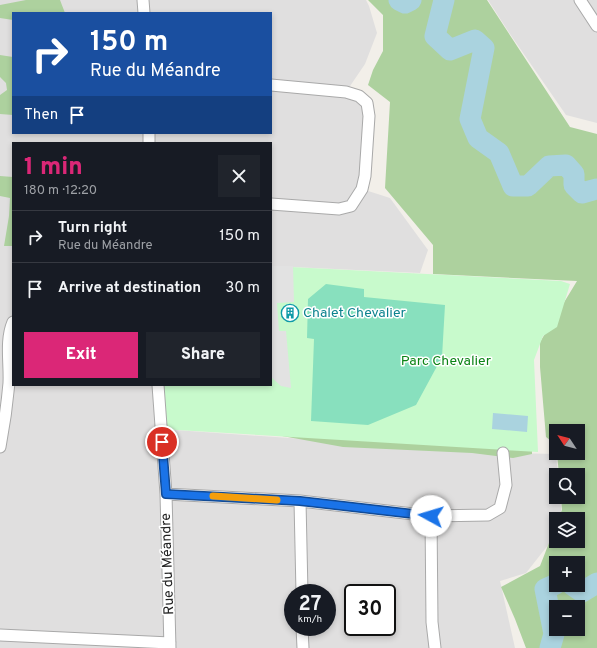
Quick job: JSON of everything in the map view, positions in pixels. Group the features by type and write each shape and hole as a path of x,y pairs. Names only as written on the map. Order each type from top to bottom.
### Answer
{"street":[{"path":"143,0 144,12"},
{"path":"580,0 597,26"},
{"path":"272,85 346,92 359,96 367,103 369,116 365,176 362,189 351,206 339,209 272,204"},
{"path":"0,447 5,422 9,383 8,336 12,325"},
{"name":"Rue du Méandre","path":"158,386 166,494 170,646"},
{"path":"166,494 300,501 431,516 488,515 500,508 506,485 503,453"},
{"path":"300,501 302,584"},
{"path":"431,516 432,622 436,648"},
{"path":"0,635 170,646"},
{"path":"302,636 303,648"}],"shaded area":[{"path":"0,0 366,0 377,33 365,64 346,92 367,103 362,189 390,198 428,250 420,273 272,266 272,142 12,142 12,386 158,386 161,429 503,453 549,454 549,460 557,460 557,468 549,468 549,504 561,504 561,512 549,512 549,544 526,573 500,581 515,648 0,648"},
{"path":"488,0 597,0 597,123 566,115"},
{"path":"272,266 293,266 294,302 277,303 279,331 286,331 291,388 281,386 272,378"}],"green space":[{"path":"26,0 60,0 65,12 12,12 12,20 0,18 0,5"},
{"path":"368,0 487,0 570,127 597,134 597,648 526,648 501,587 540,566 549,543 549,548 585,548 585,512 561,512 562,504 585,504 585,468 558,468 558,460 585,460 585,424 549,424 549,439 546,437 540,367 540,342 577,281 433,274 433,245 385,188 390,102 368,85 373,70 383,51 383,15"},
{"path":"0,55 12,57 12,115 0,114 0,95 7,90 6,83 0,77"},
{"path":"0,176 12,177 12,246 4,246 9,216 10,198 0,196"},
{"name":"Parc Chevalier","path":"272,266 561,281 570,284 557,327 543,336 534,360 538,452 161,429 158,386 272,386"},
{"path":"326,284 364,289 364,297 445,305 442,357 416,405 368,425 311,421 314,339 307,338 308,299"},
{"path":"252,386 532,443 532,454 513,458 472,453 343,447 260,432"}],"water":[{"path":"493,413 528,416 527,432 492,429"}],"waterway":[{"path":"399,0 405,3 411,0"},
{"path":"444,0 435,36 450,50 475,40 484,48 470,119 478,138 499,153 513,186 528,186 549,166 566,165 574,174 574,185 582,193 597,189"},
{"path":"585,590 597,583"},
{"path":"549,587 545,589 554,634 550,648"}],"slow traffic":[{"path":"213,496 277,500"}],"place":[{"name":"Chalet Chevalier","path":"290,313"}],"route":[{"path":"162,442 166,494 300,501 431,516"}]}
